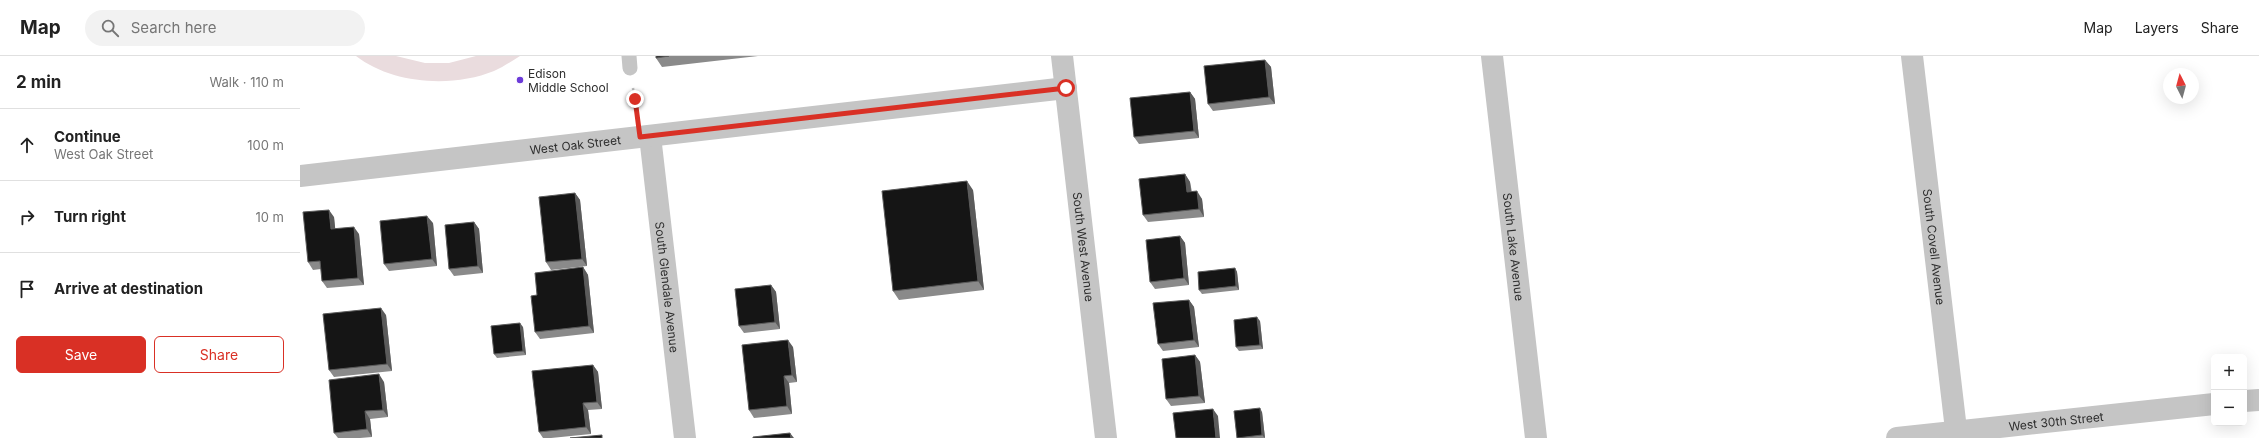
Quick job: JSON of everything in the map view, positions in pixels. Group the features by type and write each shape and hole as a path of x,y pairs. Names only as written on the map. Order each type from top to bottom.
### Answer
{"street":[{"name":"South West Avenue","path":"1062,56 1106,438"},
{"name":"South Lake Avenue","path":"1492,56 1536,438"},
{"name":"South Covell Avenue","path":"1912,56 1957,435"},
{"name":"West Oak Street","path":"300,176 1066,88"},
{"name":"South Glendale Avenue","path":"645,136 684,438"},
{"path":"2247,401 2259,400"},
{"name":"West 30th Street","path":"1898,438 1957,435 2211,404"}],"path":[{"path":"629,62 645,136"}],"shaded area":[{"path":"356,56 396,56 425,63 449,63 476,56 520,56 494,71 460,80 441,81 404,78 387,73"}],"building":[{"path":"656,56 669,56 656,58"},
{"path":"1265,60 1269,97 1208,104 1204,66"},
{"path":"1190,92 1194,131 1134,137 1130,98"},
{"path":"1185,174 1187,192 1197,191 1199,209 1143,215 1139,179"},
{"path":"967,181 978,281 893,291 882,191"},
{"path":"575,193 582,259 546,262 539,197"},
{"path":"329,210 331,229 354,227 358,278 322,281 320,261 308,262 303,212"},
{"path":"427,216 432,259 384,264 380,221"},
{"path":"474,222 478,266 449,269 445,225"},
{"path":"1180,236 1184,278 1150,282 1146,240"},
{"path":"583,267 589,326 535,332 531,296 537,295 535,273"},
{"path":"1235,268 1236,286 1199,290 1198,272"},
{"path":"771,285 775,322 739,326 735,289"},
{"path":"1189,300 1194,340 1158,344 1153,303"},
{"path":"381,308 387,364 329,370 323,314"},
{"path":"1257,317 1260,345 1236,347 1234,320"},
{"path":"520,323 523,351 494,354 491,326"},
{"path":"788,340 792,375 784,376 787,406 749,410 742,345"},
{"path":"1195,355 1199,396 1166,399 1162,359"},
{"path":"593,365 597,402 583,403 586,427 539,432 532,371"},
{"path":"379,374 383,410 365,411 367,429 334,433 329,380"},
{"path":"1260,408 1262,435 1237,438 1234,411"},
{"path":"1213,409 1216,438 1176,438 1173,413"},
{"path":"790,433 791,438 753,438 753,437"},
{"path":"602,435 602,438 570,438"}],"place":[{"name":"Edison Middle School","path":"520,80"}],"route":[{"path":"635,99 640,137 1066,88"}]}
